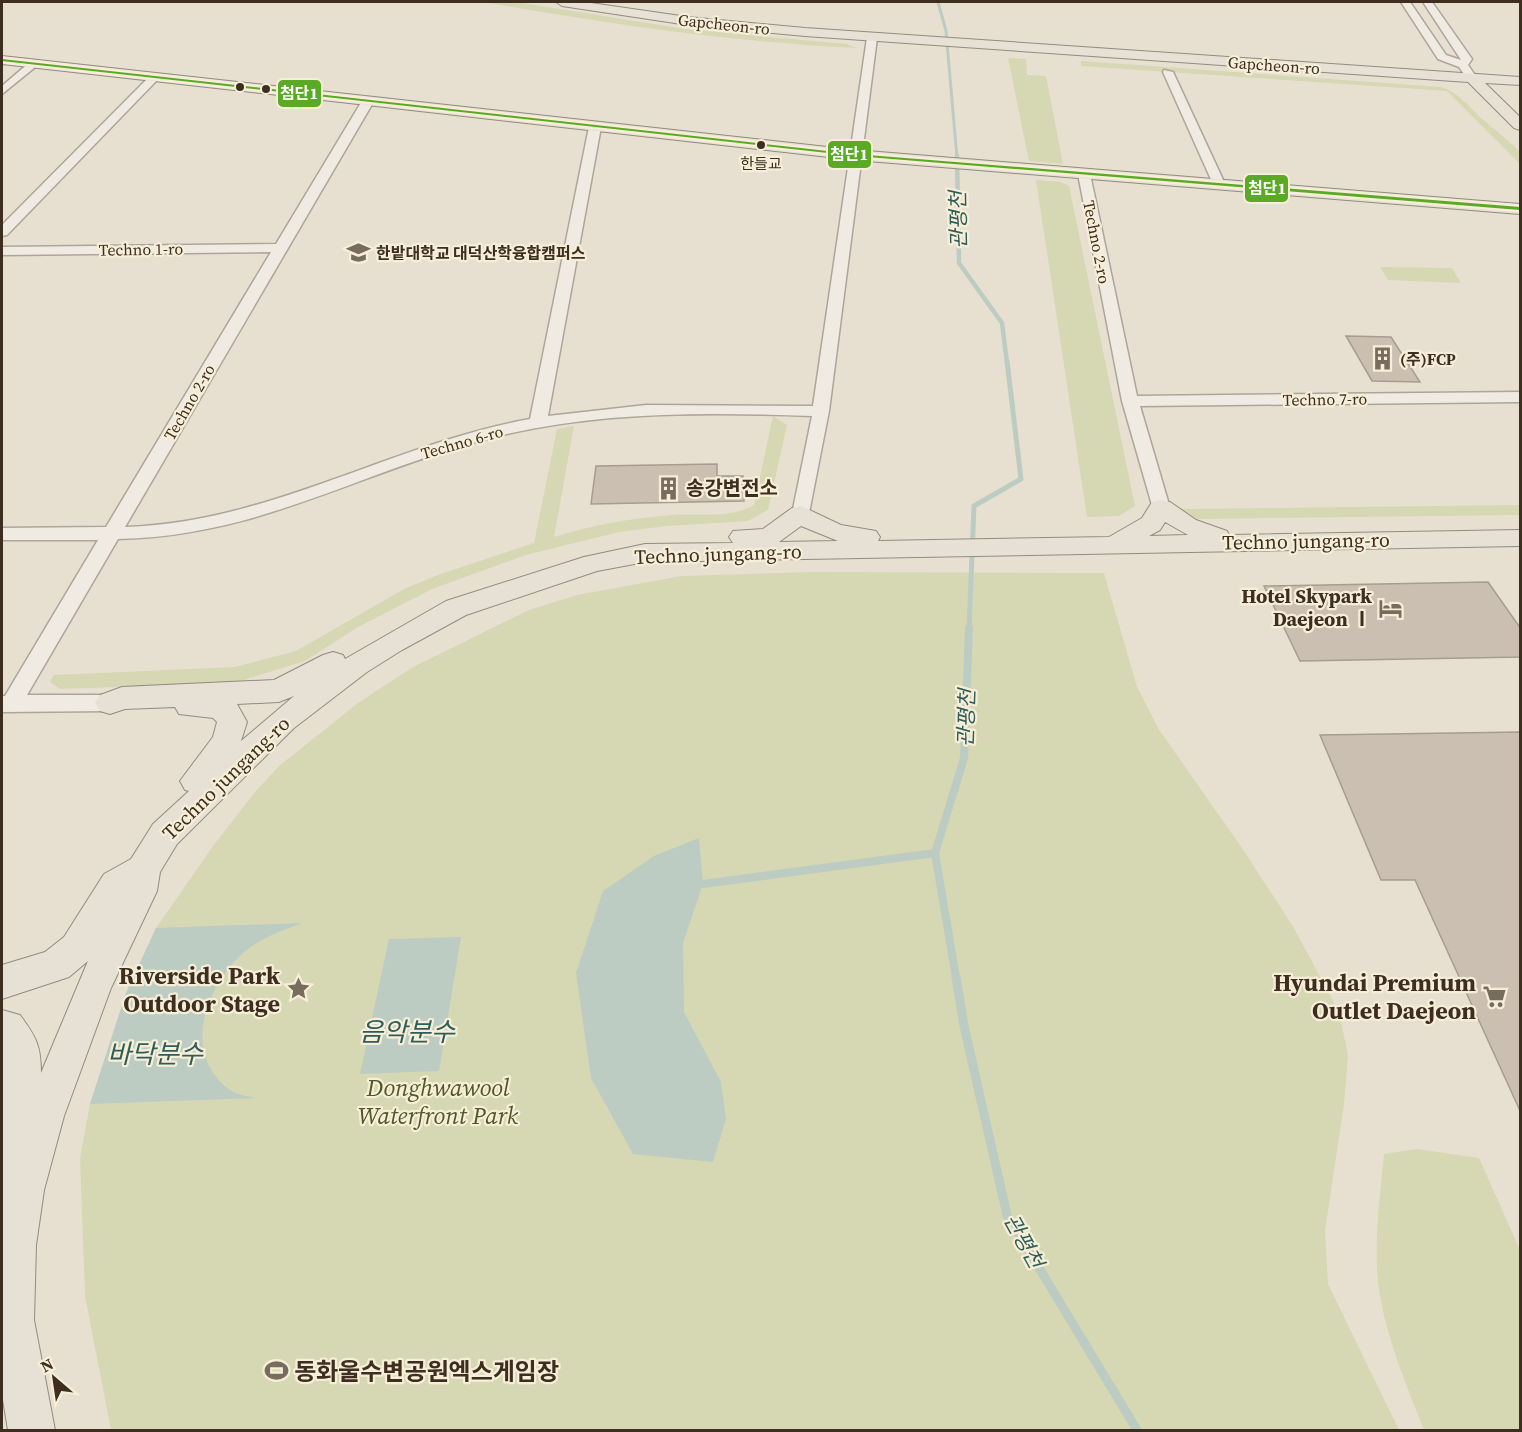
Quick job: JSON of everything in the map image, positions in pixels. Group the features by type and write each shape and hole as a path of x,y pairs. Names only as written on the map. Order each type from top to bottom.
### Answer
{"main road":[{"name":"Gapcheon-ro","path":"562,2 688,21 872,38 1027,48 1467,67 1521,81"},
{"name":"Techno 2-ro","path":"2,60 883,158 1521,209"},
{"path":"1467,67 1521,125"},
{"path":"1117,543 1151,524 1161,508 1187,526 1233,542"},
{"path":"645,553 692,541 770,537 801,514 834,542"},
{"name":"Techno jungang-ro","path":"32,1431 12,1320 8,1256 23,1190 44,1116 107,954 140,891 143,869 165,834 283,720 392,643 456,608 583,566 645,553 834,542 917,550 1117,543 1521,538"},
{"path":"110,703 122,698 279,692 412,617 456,608"},
{"path":"110,703 125,708 220,707 230,715 232,723 222,747 179,800 165,834"},
{"path":"2,982 56,964 77,948 116,884 143,869"},
{"path":"2,1028 7,1029 22,1050 22,1078 3,1146 23,1190"}],"street":[{"path":"1406,2 1442,57 1467,67"},
{"path":"1428,2 1467,67"},
{"path":"801,514 821,411 872,38"},
{"path":"2,91 34,63"},
{"path":"1168,72 1219,184"},
{"path":"2,232 155,77"},
{"name":"Techno 2-ro","path":"6,704 113,532 368,101"},
{"path":"538,422 595,127"},
{"name":"Techno 2-ro","path":"1084,174 1130,401"},
{"name":"Techno 1-ro","path":"2,251 280,248"},
{"name":"Techno 7-ro","path":"1130,401 1521,397"},
{"path":"1130,401 1161,508"},
{"name":"Techno 6-ro","path":"2,534 172,531 249,516 438,447 538,422 667,409 821,411"},
{"path":"6,704 110,703"}],"green space":[{"path":"483,2 516,2 685,29 847,44 857,48 670,31"},
{"path":"1008,58 1026,59 1027,75 1046,76 1063,164 1029,161"},
{"path":"1081,61 1441,87 1458,96 1515,147 1520,152 1520,164 1447,91 1081,66"},
{"path":"1036,180 1061,182 1069,186 1135,506 1119,516 1087,517"},
{"path":"1380,267 1452,268 1461,283 1388,280"},
{"path":"773,416 787,425 768,510 748,521 667,526 619,532 526,555 432,589 358,627 305,661 234,683 60,689 50,682 54,675 235,667 296,651 404,589 438,575 534,543 557,429 574,426 554,537 628,520 673,515 725,514 745,509 754,505"},
{"path":"1520,505 1520,515 1195,519 1179,509"},
{"name":"Donghwawool Waterfront Park","path":"813,572 1104,573 1137,687 1158,728 1242,848 1294,928 1339,1012 1348,1055 1344,1104 1325,1231 1328,1284 1399,1430 111,1430 85,1296 80,1158 90,1104 126,993 156,928 213,846 255,792 279,766 358,703 413,667 529,610 577,595 681,576"},
{"path":"1417,1149 1479,1158 1520,1250 1520,1430 1424,1430 1405,1381 1388,1330 1380,1296 1377,1260 1378,1225 1384,1154"}],"water":[{"path":"699,838 703,884 683,943 684,1012 721,1082 726,1119 713,1162 633,1154 591,1078 576,973 603,891 654,856"},
{"name":"바닥분수","path":"302,923 262,940 241,955 217,985 204,1022 202,1040 206,1058 215,1075 233,1092 256,1098 90,1104 126,993 156,928"},
{"name":"음악분수","path":"461,937 439,1071 360,1074 389,939"}],"building":[{"name":"(주)FCP","path":"1346,336 1391,337 1420,382 1372,381"},
{"name":"송강변전소","path":"717,464 717,476 743,476 744,501 591,504 596,466"},
{"name":"Hotel Skypark Daejeon Ⅰ","path":"1488,582 1521,629 1521,657 1300,661 1264,586"},
{"name":"Hyundai Premium Outlet Daejeon","path":"1521,732 1521,1113 1415,880 1381,880 1320,735"}],"waterway":[{"name":"관평천","path":"938,2 946,31 957,158"},
{"name":"관평천","path":"957,156 959,263 1002,323 1007,363"},
{"name":"관평천","path":"969,630 974,506 1021,479 1007,361"},
{"name":"관평천","path":"935,853 964,758 969,628"},
{"path":"703,884 935,853"},
{"name":"관평천","path":"935,853 956,978"},
{"name":"관평천","path":"956,977 964,1026 1007,1215 1137,1430"}],"transit line":[{"name":"첨단1","path":"2,60 855,155 1520,209"}],"place":[{"name":"한들교","path":"761,145"},
{"name":"한밭대학교 대덕산학융합캠퍼스","path":"358,253"},
{"name":"(주)FCP","path":"1382,359"},
{"name":"송강변전소","path":"668,488"},
{"name":"Hotel Skypark Daejeon Ⅰ","path":"1390,608"},
{"name":"Riverside Park Outdoor Stage","path":"298,989"},
{"name":"Hyundai Premium Outlet Daejeon","path":"1494,996"},
{"name":"동화울수변공원엑스게임장","path":"276,1371"}]}
